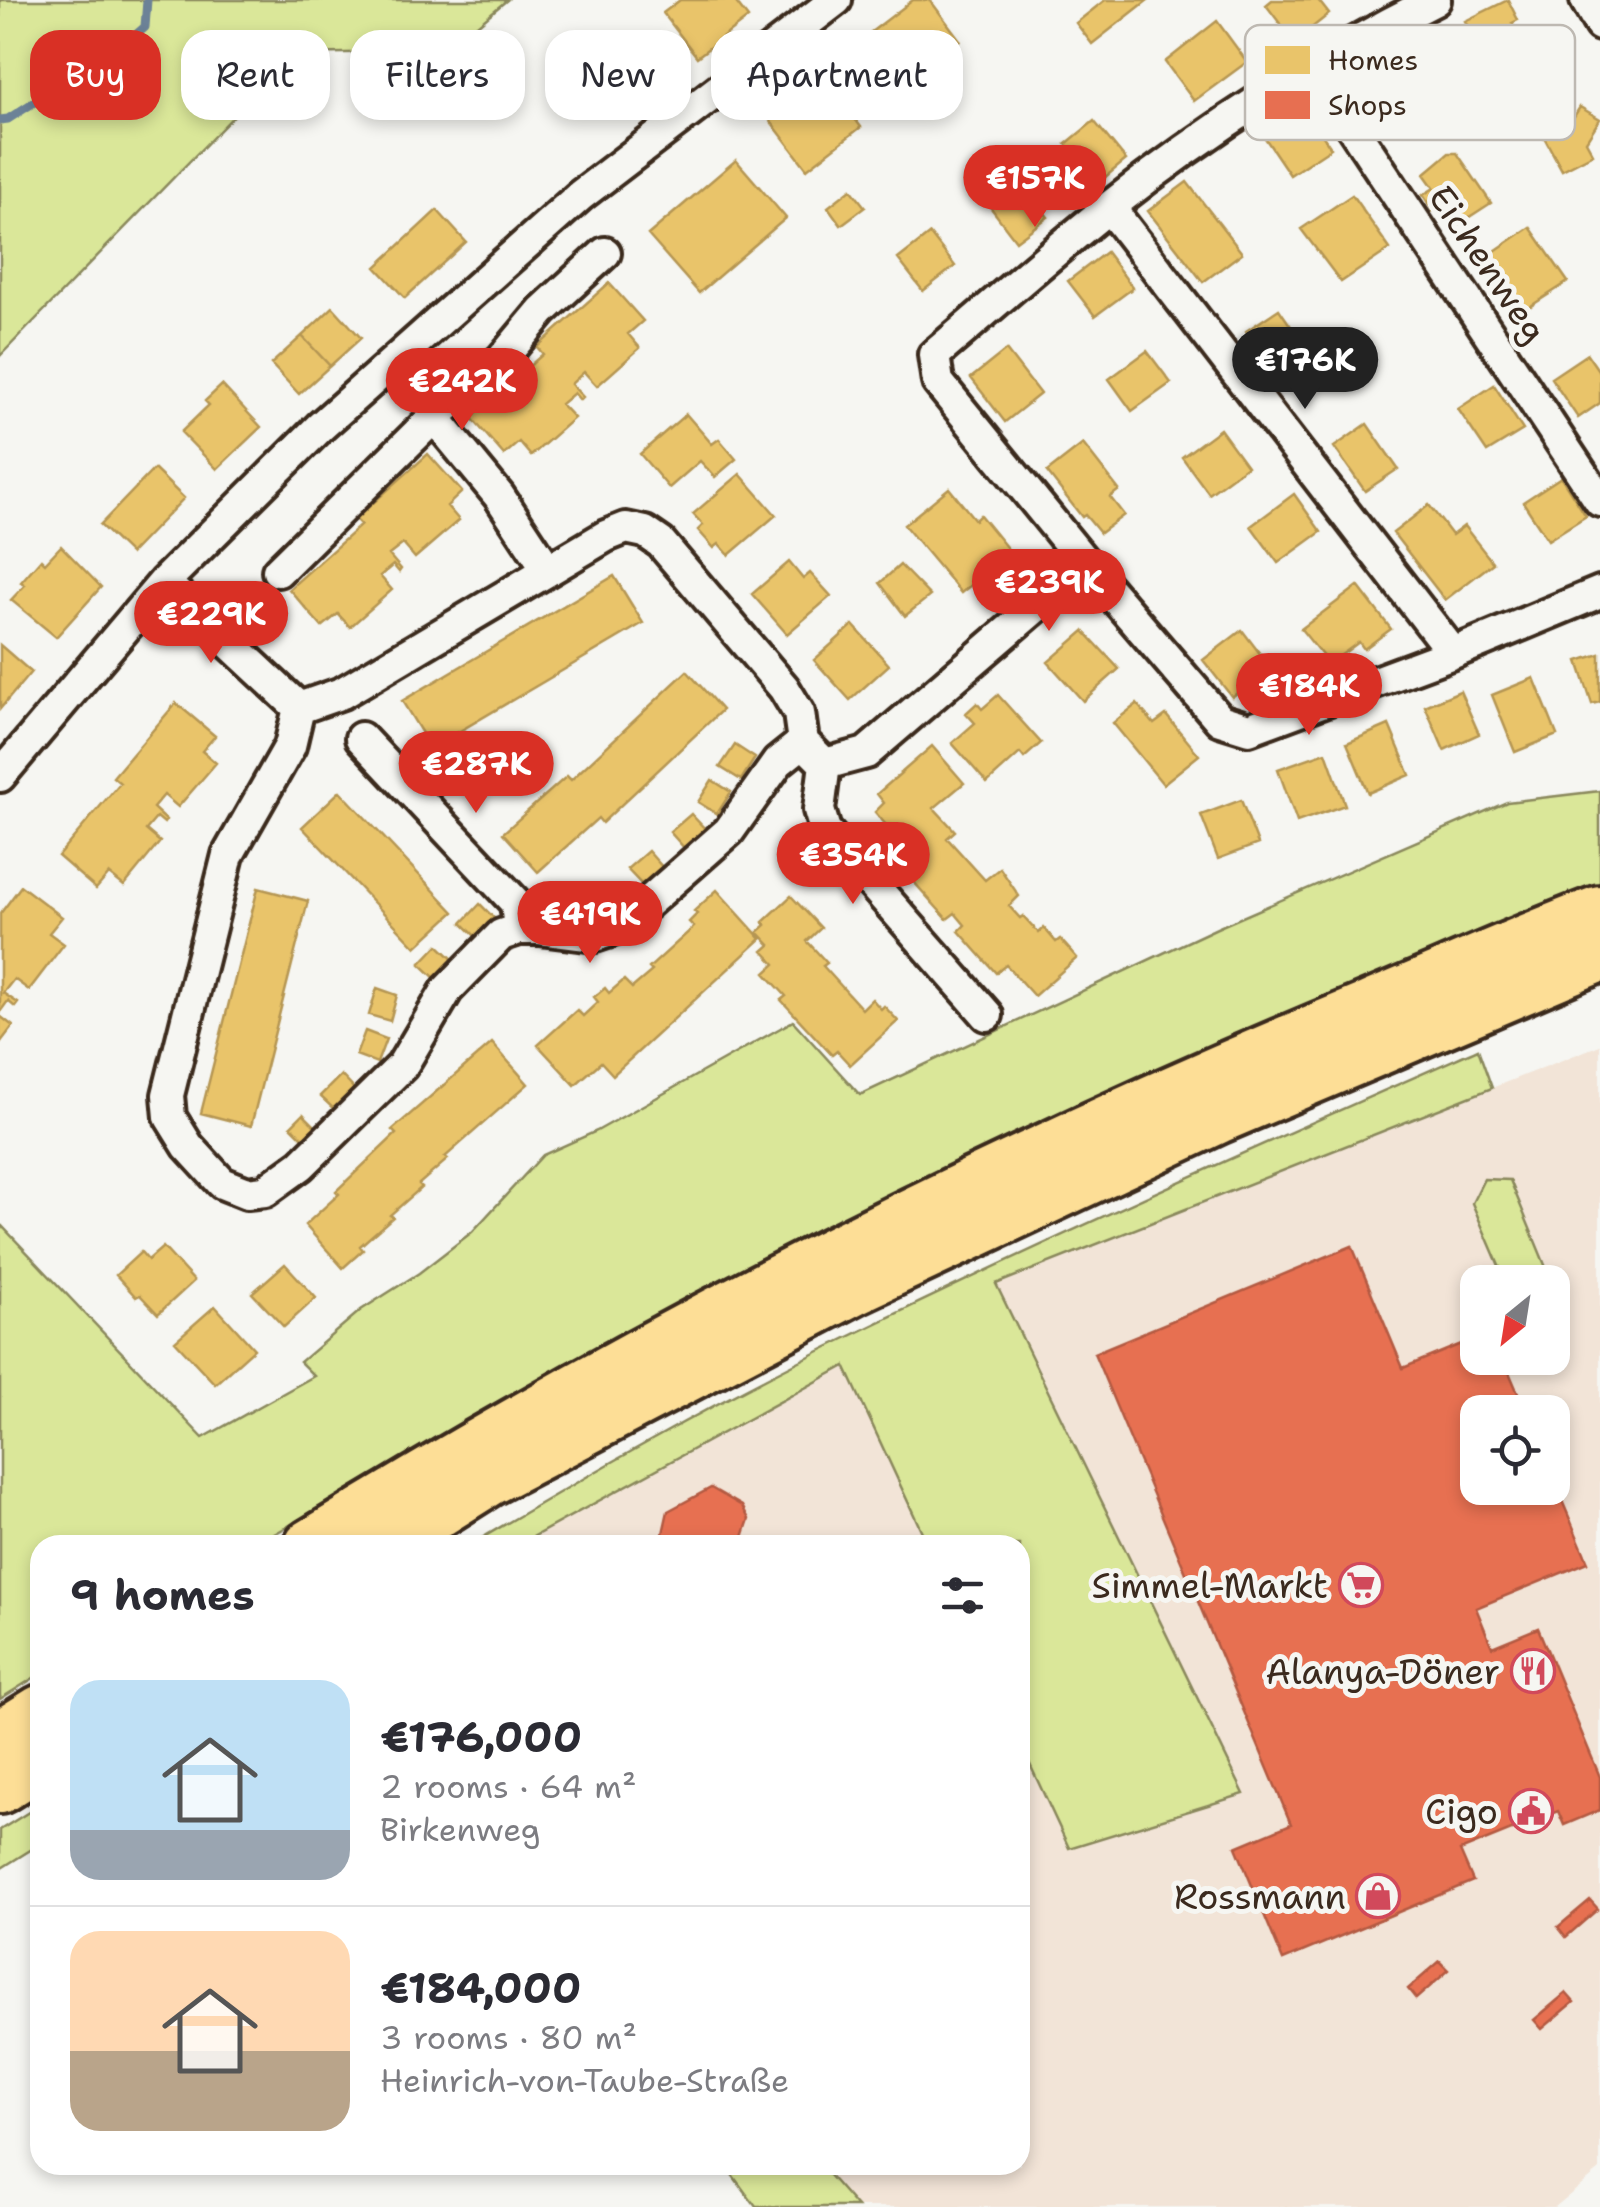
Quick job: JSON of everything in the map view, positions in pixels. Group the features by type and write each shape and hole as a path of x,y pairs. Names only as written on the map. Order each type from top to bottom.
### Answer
{"main road":[{"path":"326,1535 470,1446 836,1251 1191,1080 1600,911"},
{"path":"402,1535 489,1480 856,1288 1218,1118 1600,956"},
{"path":"0,1736 30,1718"},
{"path":"0,1788 30,1769"}],"street":[{"path":"0,776 164,582 320,427 566,207 836,0"},
{"path":"1385,25 1435,0"},
{"path":"1586,0 1600,26"},
{"path":"1245,112 1109,207 934,356 938,382 1220,720 1249,728 1453,653 1600,592"},
{"name":"Eichenweg","path":"1361,140 1600,501"},
{"path":"1109,207 1453,653"},
{"path":"278,571 434,418 502,359 542,311 605,252"},
{"path":"434,418 499,496 548,570"},
{"path":"299,708 342,693 606,536 626,528 645,532 661,543 784,688 799,713 803,742 826,764"},
{"path":"826,764 866,753 1086,564"},
{"path":"164,582 299,708"},
{"path":"299,708 290,746 228,855 168,1095 170,1117 188,1146 222,1182 246,1194 265,1191 301,1164 402,1066 447,990 501,935 519,929 595,936 619,928 729,831 778,762 803,742"},
{"path":"361,738 516,903 519,929"},
{"path":"826,764 819,810 825,830 987,1014"}],"shaded area":[{"path":"1600,1045 1600,2170 1555,2207 857,2207 829,2175 1030,2175 1030,1764 1069,1848 1244,1794 996,1284"},
{"path":"845,1366 923,1535 536,1535"}],"green space":[{"path":"0,0 507,0 471,30 350,30 350,53 330,53 330,30 181,30 181,120 230,120 0,356"},
{"path":"1600,791 1600,887 1542,908 444,1437 272,1535 30,1535 30,1680 0,1699 0,1224 203,1438 314,1376 300,1362 361,1310 419,1273 472,1232 543,1155 597,1131 793,1021 860,1095 1217,928 1507,802"},
{"path":"1478,1049 1492,1088 996,1284 1244,1794 1069,1848 1030,1764 1030,1535 923,1535 845,1366 536,1535 487,1535 743,1390 915,1304"},
{"path":"1484,1179 1510,1180 1545,1265 1499,1265 1472,1203"},
{"path":"30,1811 30,1850 0,1869 0,1830"},
{"path":"732,2175 829,2175 857,2207 756,2207"}],"building: Homes":[{"path":"680,0 734,0 748,18 732,30 711,30 711,46 697,57 691,49 691,30 676,30 663,13"},
{"path":"913,0 930,0 952,30 874,30"},
{"path":"1105,0 1148,0 1092,44 1076,23"},
{"path":"1272,0 1318,0 1329,14 1315,25 1281,25 1266,5"},
{"path":"1508,0 1518,20 1513,25 1467,25 1465,21"},
{"path":"1217,21 1245,59 1245,63 1194,101 1165,62"},
{"path":"1580,107 1600,119 1586,141 1593,154 1562,170 1546,140 1575,140 1575,115"},
{"path":"770,120 856,120 861,127 807,169"},
{"path":"1094,121 1126,160 1098,183 1066,144"},
{"path":"1266,140 1326,140 1331,148 1290,175"},
{"path":"1449,153 1457,153 1491,203 1457,225 1444,205 1433,211 1423,195 1434,188 1424,174"},
{"path":"736,160 786,218 699,293 648,235"},
{"path":"1187,182 1242,253 1203,282 1148,211"},
{"path":"1022,184 1048,217 1016,241 991,208"},
{"path":"851,189 865,207 841,225 828,207"},
{"path":"1352,195 1390,249 1341,282 1301,229"},
{"path":"437,210 466,242 405,298 376,267"},
{"path":"1530,227 1568,282 1523,311 1486,257"},
{"path":"930,234 955,266 923,291 898,259"},
{"path":"1106,252 1133,288 1095,316 1068,281"},
{"path":"609,283 643,321 628,334 640,348 597,386 584,372 571,384 583,397 580,400 574,393 561,404 574,418 531,456 519,442 504,455 471,417 543,354 537,347"},
{"path":"333,307 361,338 330,366 302,336"},
{"path":"1279,309 1310,354 1277,376 1246,331"},
{"path":"302,336 330,366 299,394 271,364"},
{"path":"1006,350 1040,394 1005,422 971,378"},
{"path":"1147,351 1171,383 1132,411 1109,379"},
{"path":"1587,354 1600,373 1600,403 1578,418 1551,378"},
{"path":"222,385 261,427 217,469 181,432 209,405 205,401"},
{"path":"1494,385 1523,430 1487,452 1458,409"},
{"path":"686,414 712,444 719,439 736,459 715,477 700,461 669,488 640,454"},
{"path":"1367,424 1398,469 1365,491 1334,447"},
{"path":"1220,429 1247,466 1209,494 1182,457"},
{"path":"1083,444 1119,490 1110,497 1124,515 1100,533 1085,515 1082,517 1047,472"},
{"path":"428,454 462,492 447,506 459,520 415,558 403,544 389,555 401,569 399,572 393,565 380,576 392,590 350,627 338,614 322,627 289,589 361,525 355,519"},
{"path":"154,469 184,498 130,554 100,525"},
{"path":"740,474 776,515 729,555 719,544 714,548 698,530 703,525 693,514"},
{"path":"1561,477 1586,516 1548,540 1523,502"},
{"path":"949,488 975,520 980,515 1011,553 961,593 904,525"},
{"path":"1294,494 1321,532 1278,563 1251,526"},
{"path":"1429,505 1452,535 1464,526 1493,563 1445,600 1393,533"},
{"path":"61,546 101,587 56,637 11,600 41,559 45,563"},
{"path":"789,562 803,579 810,573 831,596 787,634 752,594"},
{"path":"900,565 930,596 905,616 880,583"},
{"path":"614,576 643,623 431,748 402,701"},
{"path":"1358,586 1391,629 1364,649 1359,642 1329,664 1301,629"},
{"path":"853,625 889,665 850,700 814,660"},
{"path":"1242,630 1270,667 1232,697 1203,660"},
{"path":"1084,631 1119,669 1083,701 1048,662"},
{"path":"0,645 31,672 0,709"},
{"path":"1600,654 1600,702 1592,704 1578,661"},
{"path":"687,671 722,710 602,823 598,818 538,872 503,833 567,776 571,780"},
{"path":"1534,678 1557,735 1515,752 1492,695"},
{"path":"1460,691 1479,734 1444,750 1425,706"},
{"path":"998,695 1041,743 1024,758 1020,753 987,783 952,743 975,723 966,713 977,703 982,709"},
{"path":"176,703 215,736 202,751 216,763 178,807 164,795 153,808 166,820 164,823 157,817 146,830 160,842 124,886 109,874 96,889 58,856 120,783 113,777"},
{"path":"1137,704 1154,724 1166,715 1199,755 1163,784 1113,723"},
{"path":"1389,725 1410,775 1368,793 1347,743"},
{"path":"735,745 755,758 741,780 720,767"},
{"path":"932,746 964,783 934,808 955,831 947,838 985,880 1000,868 1019,896 1009,906 1039,933 1044,928 1056,942 1060,939 1077,958 1034,996 1006,965 996,973 959,931 965,925 955,913 947,919 904,871 916,860 875,812 884,803 877,794"},
{"path":"1326,752 1345,805 1297,822 1278,769"},
{"path":"712,780 731,792 717,814 698,802"},
{"path":"340,791 454,912 416,947 302,827"},
{"path":"1241,800 1258,844 1218,859 1201,815"},
{"path":"691,814 707,831 686,850 670,832"},
{"path":"803,830 811,842 801,848 794,836"},
{"path":"648,851 664,869 644,887 627,869"},
{"path":"21,886 62,917 49,933 64,944 29,990 14,979 3,993 18,1003 15,1007 8,1001 0,1012 0,914"},
{"path":"608,887 625,905 612,916 595,899"},
{"path":"258,888 308,901 251,1126 201,1113"},
{"path":"717,890 761,939 613,1075 601,1062 575,1085 538,1045 577,1010 583,1016 598,1002 594,997 605,988 609,993 624,980 632,988 652,971 649,968 694,927 689,922 697,914 694,911"},
{"path":"567,893 584,895 582,920 565,918"},
{"path":"791,896 821,928 807,941 827,963 823,966 862,1009 872,999 898,1021 850,1065 837,1051 832,1055 781,1000 786,996 765,973 775,964 763,951 770,945 758,932 766,925 763,922"},
{"path":"480,904 497,921 479,940 462,923"},
{"path":"438,945 456,962 437,980 420,964"},
{"path":"377,988 397,995 390,1021 369,1015"},
{"path":"0,1016 13,1026 0,1043"},
{"path":"365,1031 386,1039 377,1063 356,1055"},
{"path":"492,1043 528,1084 445,1157 448,1159 419,1184 422,1187 390,1215 393,1217 360,1246 363,1250 343,1268 305,1225 396,1134 392,1130"},
{"path":"341,1075 357,1092 337,1112 320,1096"},
{"path":"303,1114 319,1130 306,1141 291,1126"},
{"path":"163,1247 194,1281 158,1314 116,1275 141,1252 148,1260"},
{"path":"285,1264 316,1298 284,1327 252,1293"},
{"path":"215,1306 254,1349 215,1384 175,1341"}],"building: Shops":[{"name":"Simmel-Markt","path":"1352,1246 1403,1368 1460,1344 1460,1375 1510,1375 1519,1395 1460,1395 1460,1505 1564,1505 1588,1562 1476,1608 1492,1647 1538,1628 1600,1777 1600,1810 1564,1825 1558,1811 1460,1851 1473,1881 1283,1960 1236,1847 1291,1824 1094,1353"},
{"path":"711,1488 742,1506 749,1519 744,1535 663,1535 668,1511"},
{"path":"1590,1900 1598,1909 1566,1937 1558,1927"},
{"path":"1440,1961 1449,1970 1416,1999 1408,1989"},
{"path":"1566,1993 1574,2002 1542,2029 1534,2020"}],"waterway":[{"path":"0,120 8,119 129,41 145,27 147,0"}],"place":[{"name":"Simmel-Markt","path":"1361,1585"},
{"name":"Alanya-Döner","path":"1533,1671"},
{"name":"Cigo","path":"1531,1811"},
{"name":"Rossmann","path":"1378,1896"}]}
